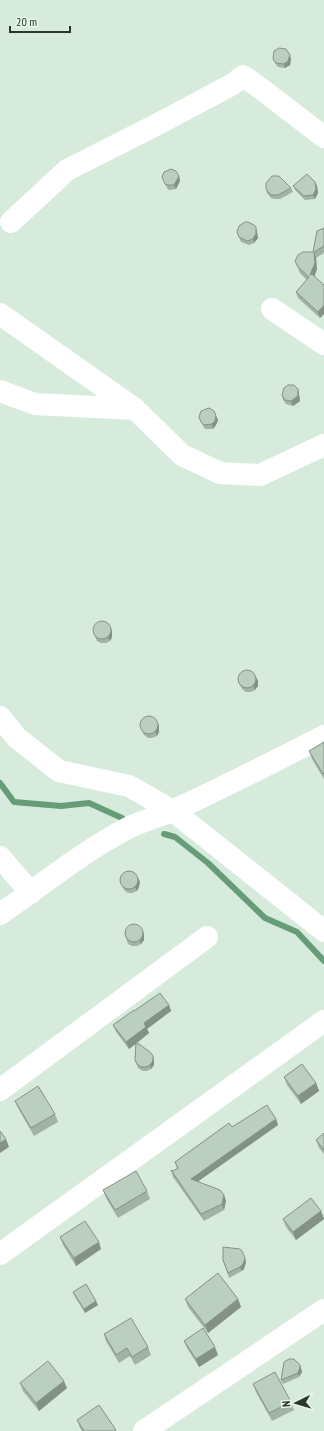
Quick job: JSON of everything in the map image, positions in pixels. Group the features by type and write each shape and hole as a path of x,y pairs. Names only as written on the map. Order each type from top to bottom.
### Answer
{"street":[{"path":"11,222 67,170 233,84 243,76 324,137"},
{"path":"272,309 324,344"},
{"path":"0,314 134,409 182,455 220,473 260,475 324,445"},
{"path":"0,391 35,404 134,409"},
{"path":"0,717 17,738 59,771 129,786 173,810 324,931"},
{"path":"0,914 31,893 81,855 127,828 173,810 324,736"},
{"path":"0,857 31,893"},
{"path":"0,1090 208,937"},
{"path":"0,1254 324,1021"},
{"path":"144,1431 324,1310"}],"building":[{"path":"279,48 286,49 290,55 288,61 284,64 276,63 273,59 274,51"},
{"path":"171,169 176,171 179,176 174,185 168,185 165,184 162,177 164,172"},
{"path":"307,174 315,182 316,189 313,195 304,196 293,186"},
{"path":"272,176 279,176 291,188 278,195 270,194 266,189 266,183"},
{"path":"245,222 248,222 256,227 256,234 253,239 247,241 239,237 237,232 239,226"},
{"path":"324,228 324,246 314,252 315,263 310,275 312,274 324,285 324,305 318,312 296,292 309,277 298,267 295,261 298,255 303,252 313,252 317,231"},
{"path":"288,385 294,385 298,389 298,396 291,401 285,400 282,395 284,388"},
{"path":"209,408 214,411 216,416 215,421 212,424 204,425 199,417 201,411"},
{"path":"102,621 108,624 111,630 108,636 102,639 96,636 93,630 96,624"},
{"path":"247,670 253,673 256,679 253,685 247,688 241,685 238,679 241,673"},
{"path":"149,716 155,719 158,725 155,731 149,734 143,731 140,725 143,719"},
{"path":"324,742 324,773 323,774 309,751"},
{"path":"129,871 135,874 138,880 135,886 129,889 123,886 120,880 123,874"},
{"path":"134,924 140,927 143,933 140,939 134,942 128,939 125,933 128,927"},
{"path":"160,993 169,1005 144,1023 146,1027 126,1042 113,1025"},
{"path":"136,1042 153,1056 153,1061 146,1067 141,1067 135,1060"},
{"path":"302,1064 316,1083 298,1096 284,1077"},
{"path":"38,1086 55,1114 31,1128 15,1101"},
{"path":"267,1105 276,1119 191,1179 220,1190 224,1195 222,1204 201,1214 171,1170 173,1171 178,1168 175,1162 229,1123 232,1127"},
{"path":"0,1131 6,1139 0,1143"},
{"path":"324,1133 324,1150 316,1140"},
{"path":"136,1171 147,1191 115,1210 103,1190"},
{"path":"311,1198 321,1211 293,1232 283,1219"},
{"path":"85,1221 99,1242 74,1258 60,1237"},
{"path":"223,1247 240,1249 245,1258 240,1267 228,1273 223,1260"},
{"path":"218,1273 238,1299 205,1325 185,1299"},
{"path":"86,1284 96,1301 84,1309 73,1292"},
{"path":"131,1318 148,1347 132,1357 127,1348 116,1355 104,1334"},
{"path":"203,1328 215,1347 196,1359 184,1341"},
{"path":"289,1359 294,1359 300,1365 300,1368 298,1373 281,1380 284,1362"},
{"path":"48,1361 64,1381 36,1403 20,1383"},
{"path":"275,1372 291,1402 269,1413 253,1384"},
{"path":"99,1405 116,1430 84,1431 77,1420"}],"waterway":[{"path":"0,783 14,802 61,806 89,803 122,818"},
{"path":"164,834 175,837 208,863 265,918 297,932 324,961"}]}
